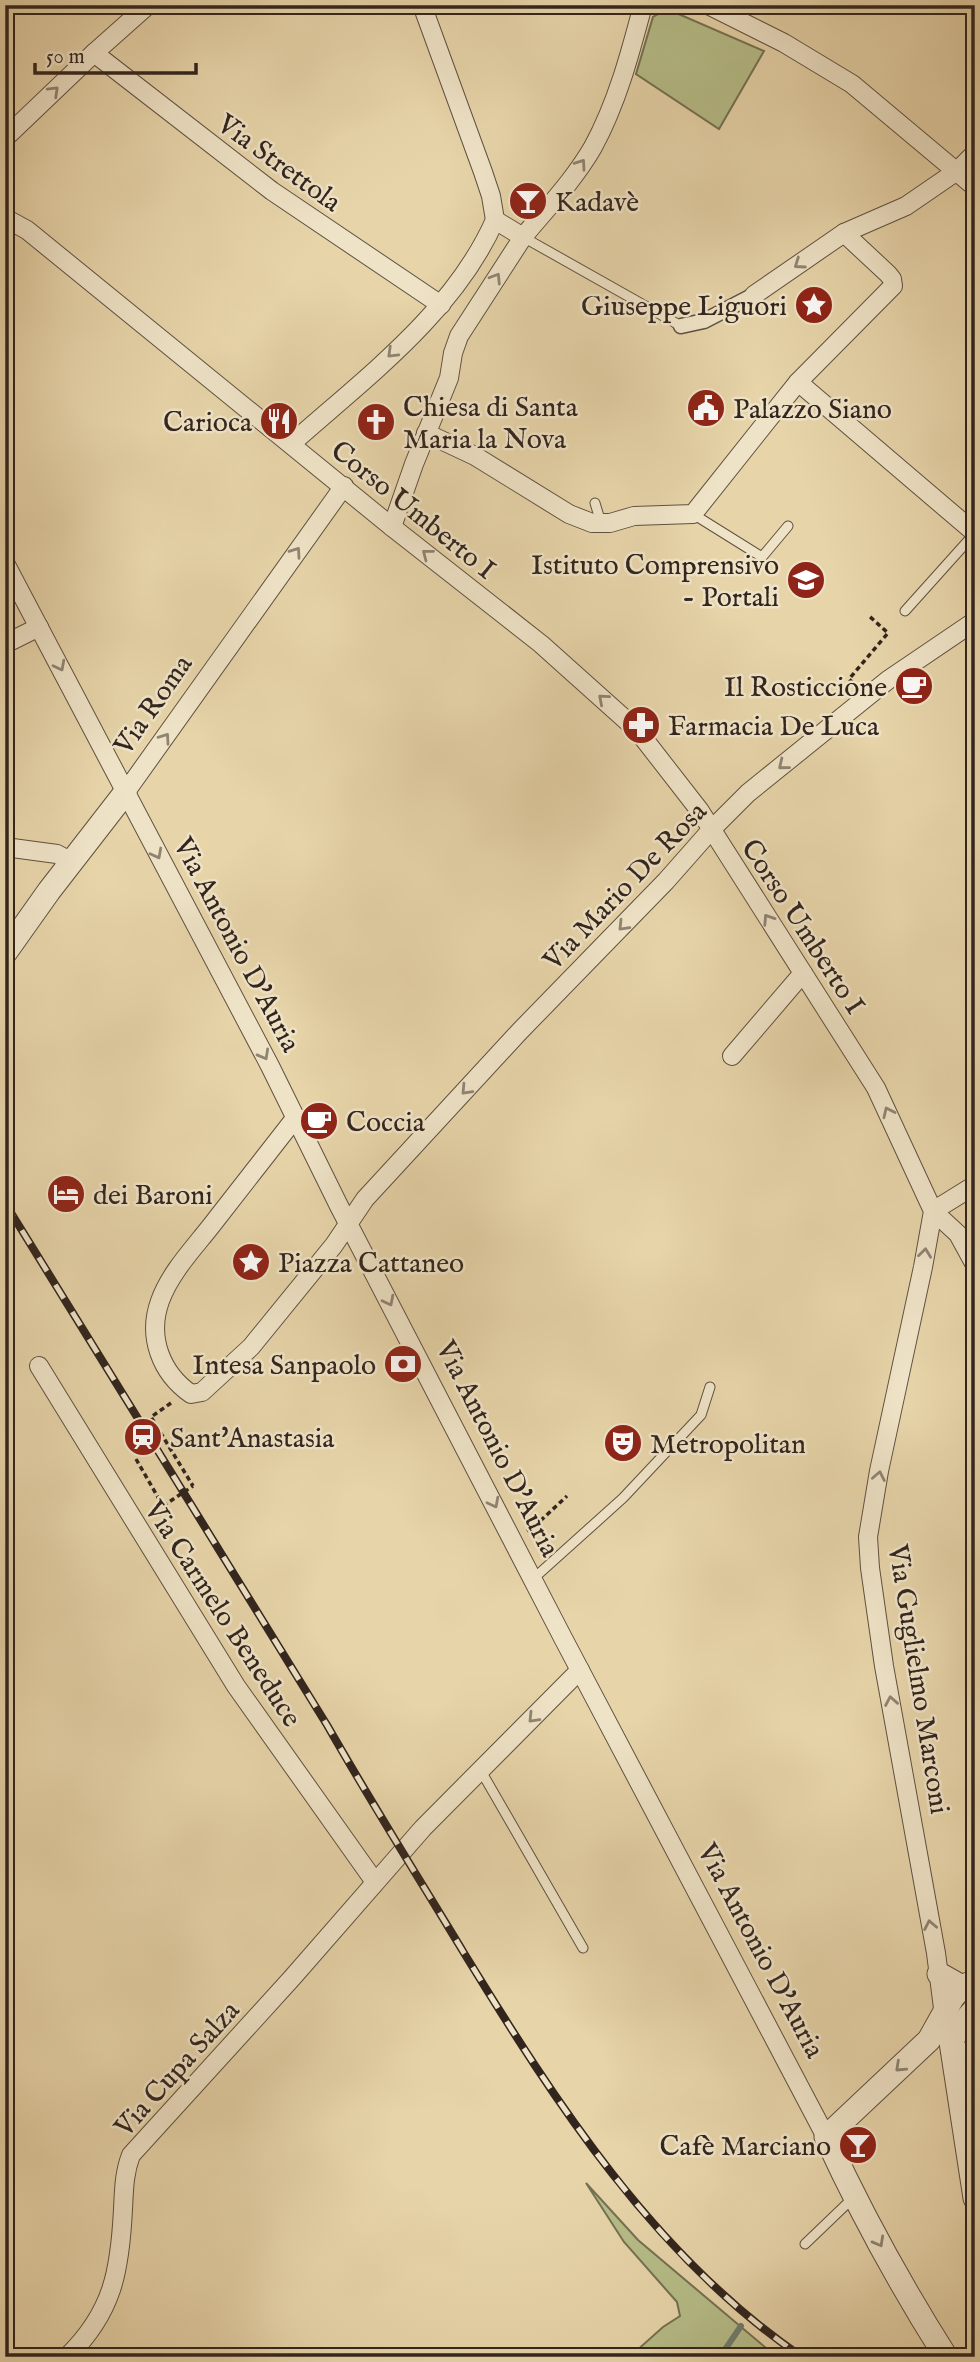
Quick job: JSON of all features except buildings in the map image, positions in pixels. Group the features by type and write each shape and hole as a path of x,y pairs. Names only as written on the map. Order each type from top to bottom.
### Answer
{"street":[{"path":"5,138 93,53 148,5"},
{"path":"291,444 391,355 440,305 476,259 495,220 483,172 422,5"},
{"path":"392,527 449,378 459,336 523,237 568,183 591,150 617,94 643,5"},
{"path":"708,5 784,43 852,83 975,187"},
{"name":"Via Strettola","path":"93,53 282,198 440,305"},
{"path":"681,326 704,321 754,295 844,233 906,206 957,172 975,153"},
{"name":"Corso Umberto I","path":"5,218 27,230 392,527 541,644 629,723 685,791 876,1088 933,1211"},
{"path":"495,220 523,237"},
{"path":"426,433 475,456 569,514 592,523 610,523 634,516 693,514 798,382 894,286 888,274 844,233"},
{"path":"798,382 975,533"},
{"name":"Via Roma","path":"5,953 125,793 344,486"},
{"name":"Via Antonio D'Auria","path":"5,563 296,1117 854,2197 916,2309 957,2355"},
{"name":"Via Mario De Rosa","path":"296,1117 180,1265 159,1302 155,1339 163,1365 182,1388 191,1394 202,1392 251,1347 374,1189 520,1031 748,793 888,680 975,621"},
{"path":"5,644 39,627"},
{"path":"5,847 57,854 72,862"},
{"path":"732,1056 803,973"},
{"path":"975,1185 933,1211 958,1234 975,1265"},
{"name":"Via Guglielmo Marconi","path":"933,1211 879,1471 868,1537 884,1666 939,1974 944,2016 951,2042 975,2198"},
{"name":"Via Carmelo Beneduce","path":"39,1366 236,1686 375,1882"},
{"name":"Via Cupa Salza","path":"67,2357 95,2324 108,2302 116,2279 124,2185 131,2155 292,1978 423,1828 580,1670"},
{"path":"939,1974 968,1984"},
{"path":"825,2137 929,2040 953,1997 968,1984"},
{"path":"975,2009 960,2026 951,2042 975,2065"}],"lane":[{"path":"523,237 681,326"},
{"path":"595,503 601,523"},
{"path":"693,514 762,556 788,526"},
{"path":"905,611 975,533"},
{"path":"533,1579 623,1498 701,1415 710,1387"},
{"path":"481,1771 583,1948"},
{"path":"806,2245 830,2218 854,2197"}],"path":[{"path":"856,669 888,633 868,615"},
{"path":"136,1459 163,1506 193,1486 151,1417 174,1401"},
{"path":"537,1524 567,1496"},
{"path":"957,2355 975,2353"}],"green space":[{"path":"667,9 764,51 719,129 636,74 653,17"},
{"path":"586,2183 638,2240 766,2348 758,2357 633,2357 635,2352 663,2327 680,2316 677,2302 624,2242"}],"waterway":[{"path":"720,2357 741,2326"}],"railway":[{"path":"5,1203 327,1725 464,1953 572,2120 654,2224 700,2272 749,2317 802,2357"}],"place":[{"name":"Kadavè","path":"528,201"},
{"name":"Giuseppe Liguori","path":"814,305"},
{"name":"Palazzo Siano","path":"706,408"},
{"name":"Carioca","path":"279,421"},
{"name":"Chiesa di Santa Maria la Nova","path":"376,422"},
{"name":"Istituto Comprensivo - Portali","path":"806,580"},
{"name":"Il Rosticcione","path":"914,686"},
{"name":"Farmacia De Luca","path":"641,725"},
{"name":"Coccia","path":"319,1121"},
{"name":"dei Baroni","path":"66,1194"},
{"name":"Piazza Cattaneo","path":"251,1262"},
{"name":"Intesa Sanpaolo","path":"403,1364"},
{"name":"Sant'Anastasia","path":"143,1437"},
{"name":"Metropolitan","path":"623,1443"},
{"name":"Cafè Marciano","path":"858,2145"}]}
